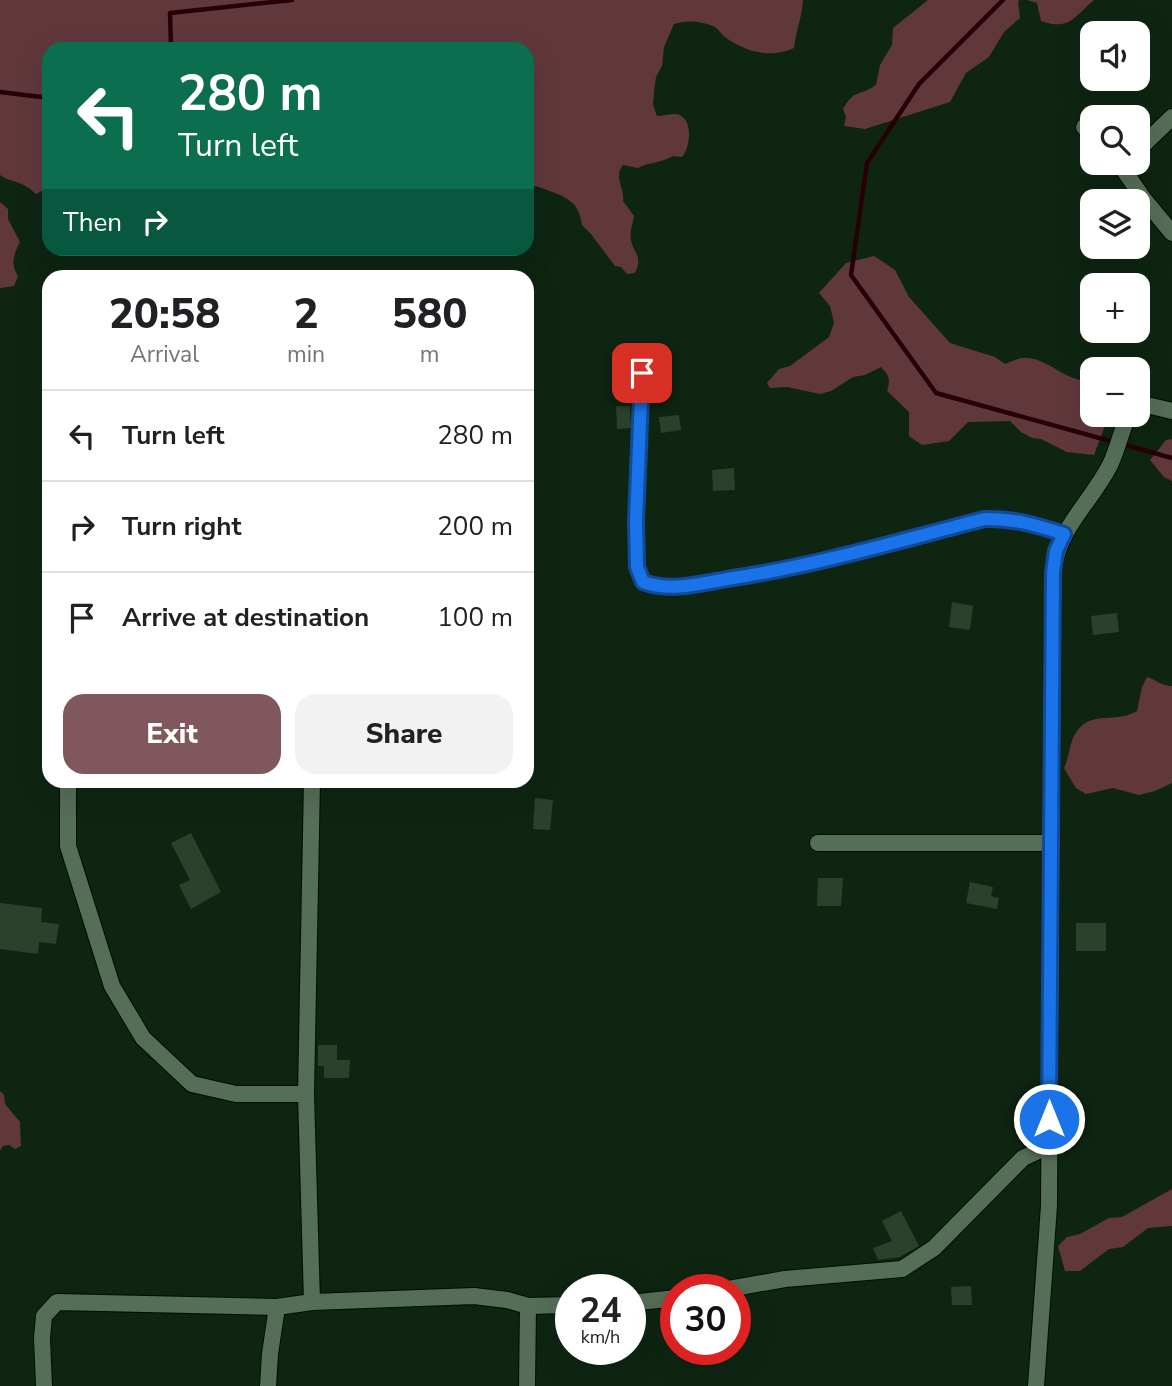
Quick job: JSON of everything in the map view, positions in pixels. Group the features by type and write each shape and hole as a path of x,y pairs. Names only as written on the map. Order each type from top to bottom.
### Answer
{"street":[{"path":"1150,138 1172,117"},
{"path":"1129,175 1143,198 1172,233"},
{"path":"1150,406 1172,411"},
{"path":"1036,1386 1049,1206 1053,572 1056,551 1064,534 1097,485 1125,427"},
{"path":"68,788 68,846 112,986 143,1038 192,1084 236,1094 306,1094"},
{"path":"312,788 306,1094 312,1302"},
{"path":"818,843 1051,843"},
{"path":"751,1285 785,1279 902,1269 934,1248 1023,1158 1049,1146"},
{"path":"44,1386 44,1316 57,1302 277,1307 312,1302 474,1296 507,1300 528,1307 555,1306"},
{"path":"268,1386 277,1307"},
{"path":"527,1386 528,1307"}],"lane":[{"path":"642,373 636,521 637,567 643,582 658,587 680,587 781,571 984,519 1025,522 1064,534"}],"shaded area":[{"path":"0,0 803,0 794,48 776,53 741,47 708,24 674,24 664,47 662,66 656,77 653,105 657,116 681,116 688,125 689,139 682,157 673,156 638,168 623,165 620,169 623,201 634,216 631,237 638,259 635,273 627,274 621,267 615,266 582,225 577,208 572,203 560,195 534,187 534,42 42,42 42,191 36,194 0,175"},
{"path":"928,0 1020,0 1020,18 1004,32 989,57 966,73 950,102 865,129 844,126 846,117 843,109 847,102 854,95 876,85 880,65 892,45 893,28"},
{"path":"1027,0 1094,0 1070,21 1050,24 1041,21 1037,3"},
{"path":"0,202 8,209 8,219 20,242 14,259 18,276 14,286 0,288"},
{"path":"874,256 895,270 909,297 950,343 995,357 1005,364 1021,358 1043,362 1080,380 1080,427 1104,427 1094,455 1067,452 1041,439 1032,438 1010,421 968,422 949,441 922,445 909,436 909,412 887,391 889,378 881,367 865,375 853,377 831,391 820,394 787,387 770,388 767,383 779,369 790,366 829,337 834,323 830,306 819,293 846,263"},
{"path":"1172,439 1172,481 1164,477 1150,460 1166,440"},
{"path":"1147,677 1172,686 1172,783 1139,795 1113,788 1086,794 1076,788 1064,768 1074,736 1080,727 1094,719 1119,717 1137,711"},
{"path":"0,1091 4,1095 5,1104 20,1122 21,1146 15,1149 9,1145 3,1146 0,1151"},
{"path":"1172,1189 1172,1226 1148,1228 1123,1247 1109,1249 1080,1271 1065,1271 1058,1246 1067,1237 1080,1234 1109,1218 1122,1217"}],"building":[{"path":"616,406 630,406 631,428 617,429"},
{"path":"679,415 681,430 661,433 659,417"},
{"path":"734,468 735,490 713,491 712,470"},
{"path":"952,602 973,606 970,630 949,627"},
{"path":"1117,613 1119,632 1093,635 1091,616"},
{"path":"535,798 553,800 550,830 533,829"},
{"path":"191,833 221,892 191,909 179,885 190,880 171,843"},
{"path":"818,878 843,878 841,906 817,906"},
{"path":"970,882 993,887 991,896 999,898 997,909 966,903"},
{"path":"0,903 42,908 41,922 59,924 56,944 39,942 38,954 0,949"},
{"path":"1076,923 1106,923 1106,951 1076,951"},
{"path":"318,1045 337,1045 337,1060 350,1060 349,1078 324,1078 324,1066 318,1066"},
{"path":"901,1211 919,1246 900,1257 878,1260 873,1248 892,1241 882,1221"},
{"path":"971,1286 972,1305 952,1305 951,1287"}],"waterway":[{"path":"171,42 170,13 292,0"},
{"path":"1003,0 919,84 867,163 851,275 936,393 1114,442"},
{"path":"0,92 42,97"},
{"path":"1122,444 1172,458"}],"route":[{"path":"642,373 636,521 637,567 643,582 658,587 680,587 781,571 984,519 1025,522 1064,534 1056,551 1053,572 1049,1119"}]}
